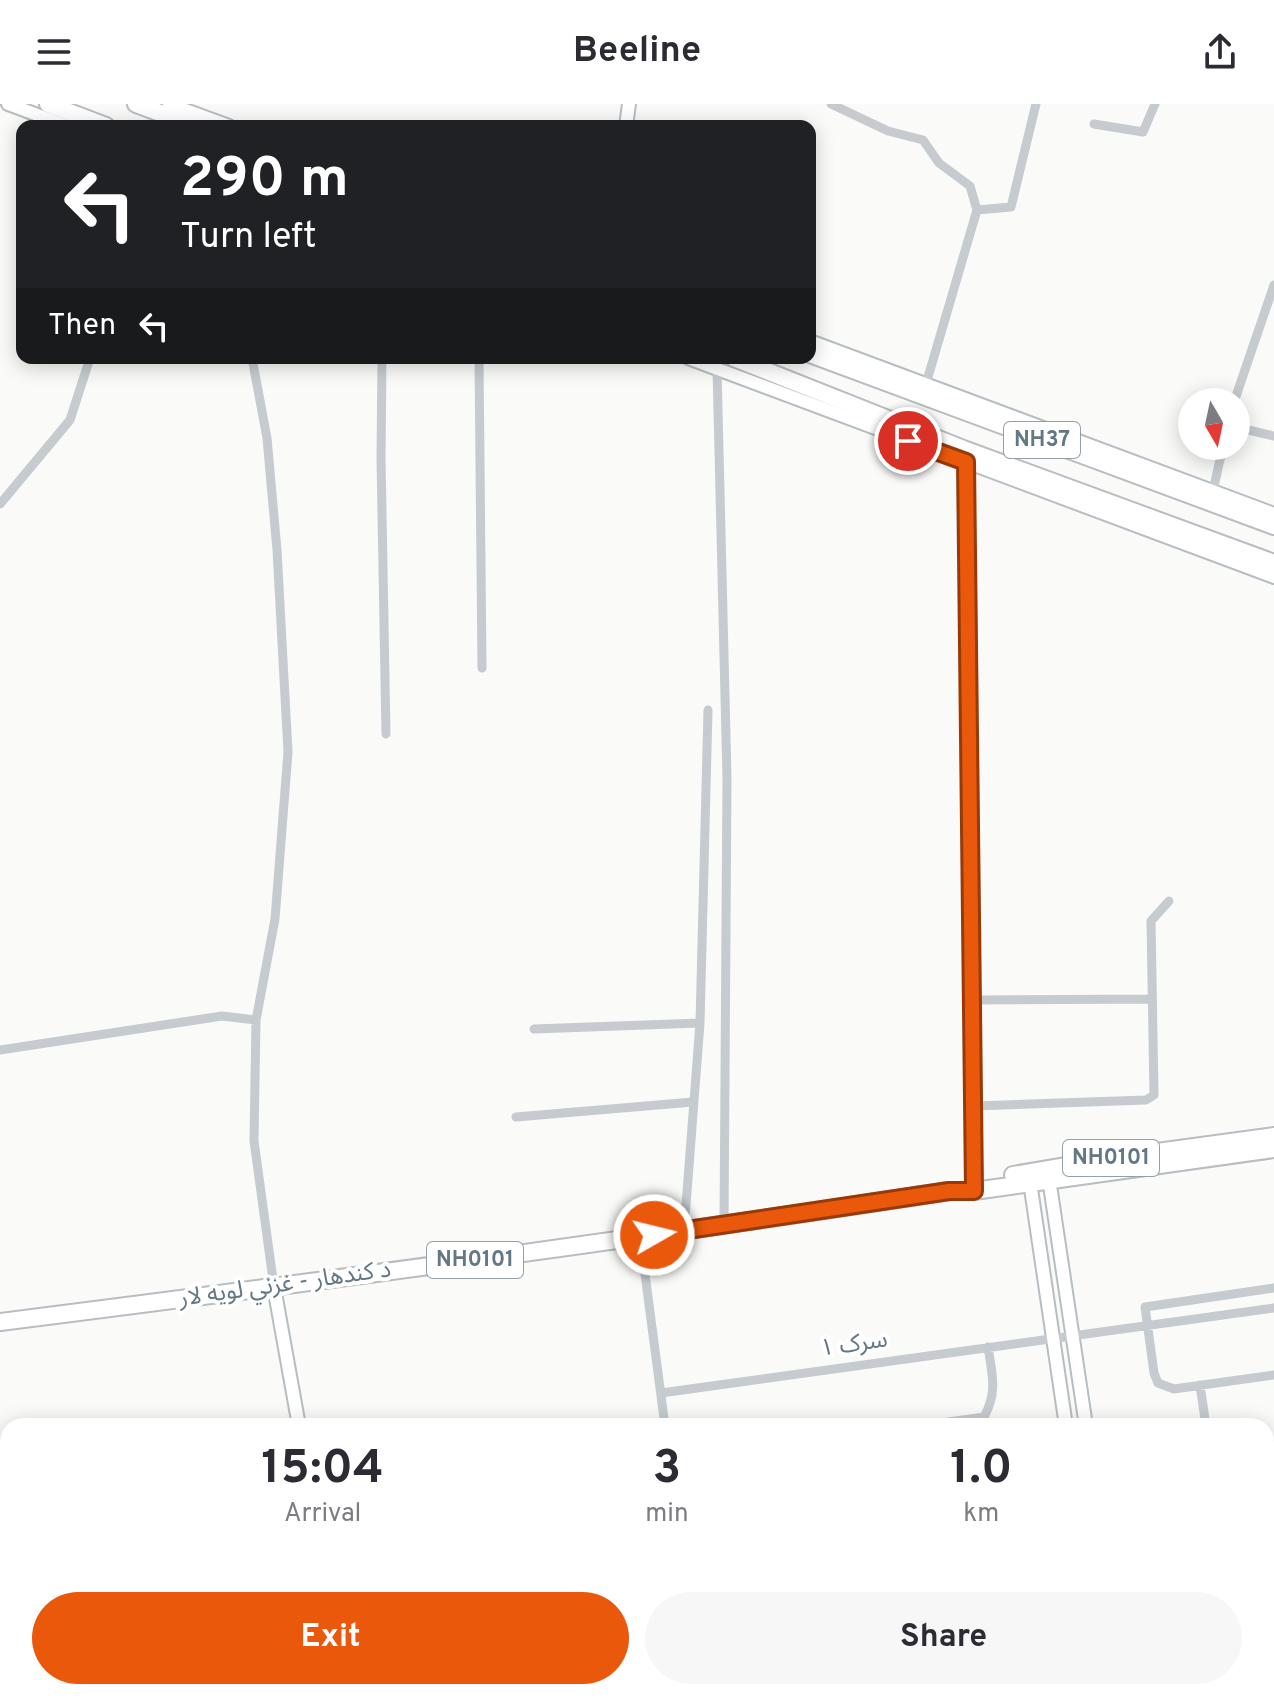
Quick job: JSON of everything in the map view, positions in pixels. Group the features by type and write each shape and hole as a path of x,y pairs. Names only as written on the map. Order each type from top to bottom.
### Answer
{"highway":[{"path":"48,104 90,120"},
{"path":"136,104 202,116"},
{"name":"NH37","path":"816,356 1274,526"},
{"name":"NH37","path":"749,364 966,450 1274,563"},
{"name":"د کندهار - غزني لويه لار","path":"1048,1175 1113,1158 1274,1136"},
{"name":"د کندهار - غزني لويه لار","path":"0,1322 724,1226 1048,1175 1274,1149"}],"street":[{"path":"8,104 51,120"},
{"path":"169,104 202,116"},
{"path":"831,104 888,131 923,140 939,163 970,186 977,210 926,384"},
{"path":"977,210 1011,207 1036,104"},
{"path":"1094,124 1143,132 1155,104"},
{"path":"1239,388 1273,290"},
{"path":"816,343 1274,514"},
{"path":"0,504 70,420 88,364"},
{"path":"253,364 267,438 277,550 288,752 275,919 256,1020 254,1141 274,1287 298,1418"},
{"path":"382,364 386,734"},
{"path":"479,364 482,668"},
{"path":"704,364 1274,577"},
{"path":"717,369 727,778 724,1226"},
{"path":"1250,430 1274,436"},
{"path":"1213,491 1220,460"},
{"path":"966,462 974,1186"},
{"path":"684,1231 700,1023 708,710"},
{"path":"974,1106 1146,1100 1154,1095 1151,921 1169,901"},
{"path":"973,1000 1152,999"},
{"path":"0,1050 222,1016 256,1020"},
{"path":"534,1029 700,1023"},
{"path":"516,1117 693,1102"},
{"path":"1048,1175 1085,1418"},
{"path":"1030,1178 1065,1418"},
{"path":"645,1274 664,1418"},
{"path":"1274,1288 1145,1307 1158,1383 1174,1389 1274,1375"},
{"name":"سرک ۱","path":"661,1393 1274,1308"},
{"path":"982,1418 991,1404 994,1391 988,1347"},
{"path":"1200,1385 1205,1418"}],"route":[{"path":"654,1235 949,1191 974,1191 966,462 908,441"}]}
